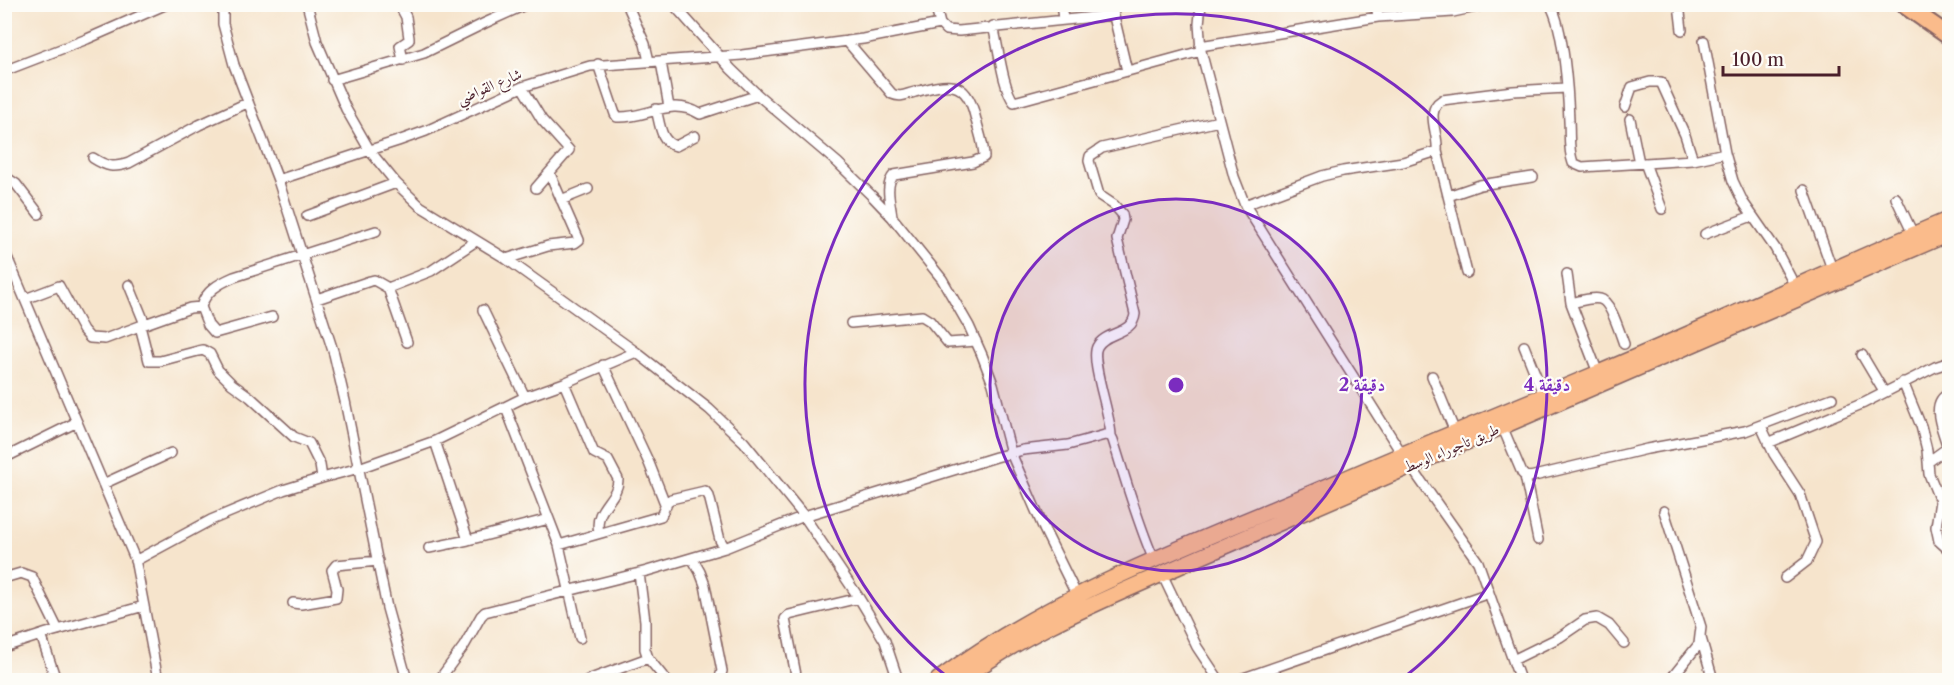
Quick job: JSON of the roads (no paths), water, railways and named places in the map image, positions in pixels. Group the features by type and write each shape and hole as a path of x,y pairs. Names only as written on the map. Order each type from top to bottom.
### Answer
{"highway":[{"path":"1903,4 1950,37"},
{"path":"1922,4 1950,24"}],"main road":[{"path":"1406,460 1455,432 1797,291 1832,269 1950,219"},
{"name":"طريق تاجوراء الوسط","path":"962,681 981,666 1158,567 1406,460 1502,426 1797,291 1950,233"},
{"path":"938,681 973,654 1077,596 1158,567"}],"street":[{"path":"4,71 87,39 167,4"},
{"path":"223,4 223,24 228,44 247,103 278,180 334,354 395,639 407,681"},
{"path":"307,4 317,42 332,80 370,151 396,183 420,206 506,259 636,352 709,409 744,442 804,516 859,598 885,641 898,680"},
{"path":"399,4 406,17 409,38 400,46 404,60"},
{"path":"627,4 645,44 649,61"},
{"path":"673,4 758,95 830,156 892,217 942,279 976,341 993,384 1011,453 1044,529 1077,596"},
{"path":"935,4 942,28 950,31 1114,15"},
{"path":"1061,4 1063,20"},
{"path":"1111,4 1127,71"},
{"path":"1201,4 1198,24 1200,49 1234,177 1245,205 1406,460 1470,549 1480,568 1520,681"},
{"path":"1376,4 1378,17"},
{"path":"993,26 1010,99 1014,102 1200,49 1378,17 1490,4"},
{"path":"1550,4 1559,29 1564,62 1570,153 1574,163 1582,167 1693,160 1725,153"},
{"path":"1679,4 1682,30"},
{"path":"332,80 404,60 439,46 519,6"},
{"name":"شارع القواضي","path":"278,180 426,131 522,87 598,64 721,57 847,41 940,24"},
{"path":"847,41 892,94 900,97 934,88 956,87 963,89 972,101 984,157 973,162 894,175 889,189 892,217"},
{"path":"1704,42 1725,153 1733,181 1752,216 1775,249 1797,291"},
{"path":"661,62 669,107"},
{"path":"598,64 617,117 669,107 686,108 700,114 758,95"},
{"path":"1625,107 1632,87 1650,82 1661,82 1685,135 1693,160"},
{"path":"522,87 542,120 569,149 568,153 536,188"},
{"path":"1467,273 1437,151 1433,110 1442,100 1513,91 1566,88"},
{"path":"93,158 112,167 123,165 214,117 247,103"},
{"path":"656,109 664,140 668,143 675,146 695,136"},
{"path":"1630,119 1642,163 1662,209"},
{"path":"1219,121 1102,148 1090,156 1089,161 1099,195 1114,205 1122,214 1123,220 1117,239 1135,314 1135,320 1131,326 1109,337 1096,349 1098,372 1109,417 1111,436 1137,517 1158,567 1197,647 1219,681"},
{"path":"1245,205 1322,176 1403,162 1437,151"},
{"path":"506,259 548,246 578,242 579,239 550,174"},
{"path":"4,176 16,184 39,214"},
{"path":"1448,196 1480,185 1533,177"},
{"path":"307,216 396,183"},
{"path":"561,200 588,189"},
{"path":"1804,190 1832,269"},
{"path":"1896,198 1913,234"},
{"path":"1705,234 1752,216"},
{"path":"272,317 215,333 208,325 201,307 208,293 226,280 375,231"},
{"path":"388,288 430,271 476,241"},
{"path":"4,250 135,561 158,681"},
{"path":"1567,274 1571,303 1598,374"},
{"path":"317,299 374,280 388,288 407,342"},
{"path":"129,285 142,325 150,361 160,361 198,351 210,354 219,370 232,384 250,397 294,437 309,443 320,465 322,478"},
{"path":"25,299 59,286 83,330 90,338 105,339 190,308 201,307"},
{"path":"1571,303 1603,299 1609,306 1624,344"},
{"path":"483,310 525,397"},
{"path":"851,323 921,316 930,321 948,343 976,341"},
{"path":"1524,346 1544,396"},
{"path":"135,561 211,520 283,490 359,468 435,441 525,397 636,352"},
{"path":"1862,355 1884,392"},
{"path":"1768,443 1864,403 1903,382 1950,362"},
{"path":"603,365 649,463 666,506"},
{"path":"1432,376 1455,432"},
{"path":"1903,382 1921,426 1927,450 1929,474 1945,499 1936,527 1939,541 1950,551"},
{"path":"564,383 594,453 608,460 618,479 615,490 604,505 600,516 599,532"},
{"path":"1928,462 1946,449 1947,445 1938,414 1938,403 1942,397 1950,393"},
{"path":"1525,476 1537,476 1647,449 1723,436 1761,426 1832,398"},
{"path":"506,408 559,545 580,638"},
{"path":"4,458 77,422"},
{"path":"1502,426 1525,476 1538,540"},
{"path":"1761,426 1768,443 1800,494 1816,542 1807,561 1785,578"},
{"path":"439,681 465,646 483,614 725,549 804,516 1011,453 1068,445 1105,435 1111,436"},
{"path":"435,441 468,540"},
{"path":"103,484 171,453"},
{"path":"559,545 599,532 652,520 661,516 671,499 699,491 707,492 720,540 725,549"},
{"path":"1664,511 1701,627 1699,644 1670,681"},
{"path":"429,548 549,519"},
{"path":"692,558 705,585 722,671 719,681"},
{"path":"293,603 301,604 336,598 338,589 332,570 336,565 378,561"},
{"path":"4,578 21,573 32,577 58,630"},
{"path":"639,573 645,621 645,650 648,658 666,681"},
{"path":"1239,680 1489,594"},
{"path":"797,681 785,619 789,615 859,598"},
{"path":"4,647 144,606"},
{"path":"1514,660 1560,637 1585,620 1597,618 1609,626 1624,643"},
{"path":"41,635 56,680"},
{"path":"1701,635 1713,681"},
{"path":"588,681 648,658"}]}
